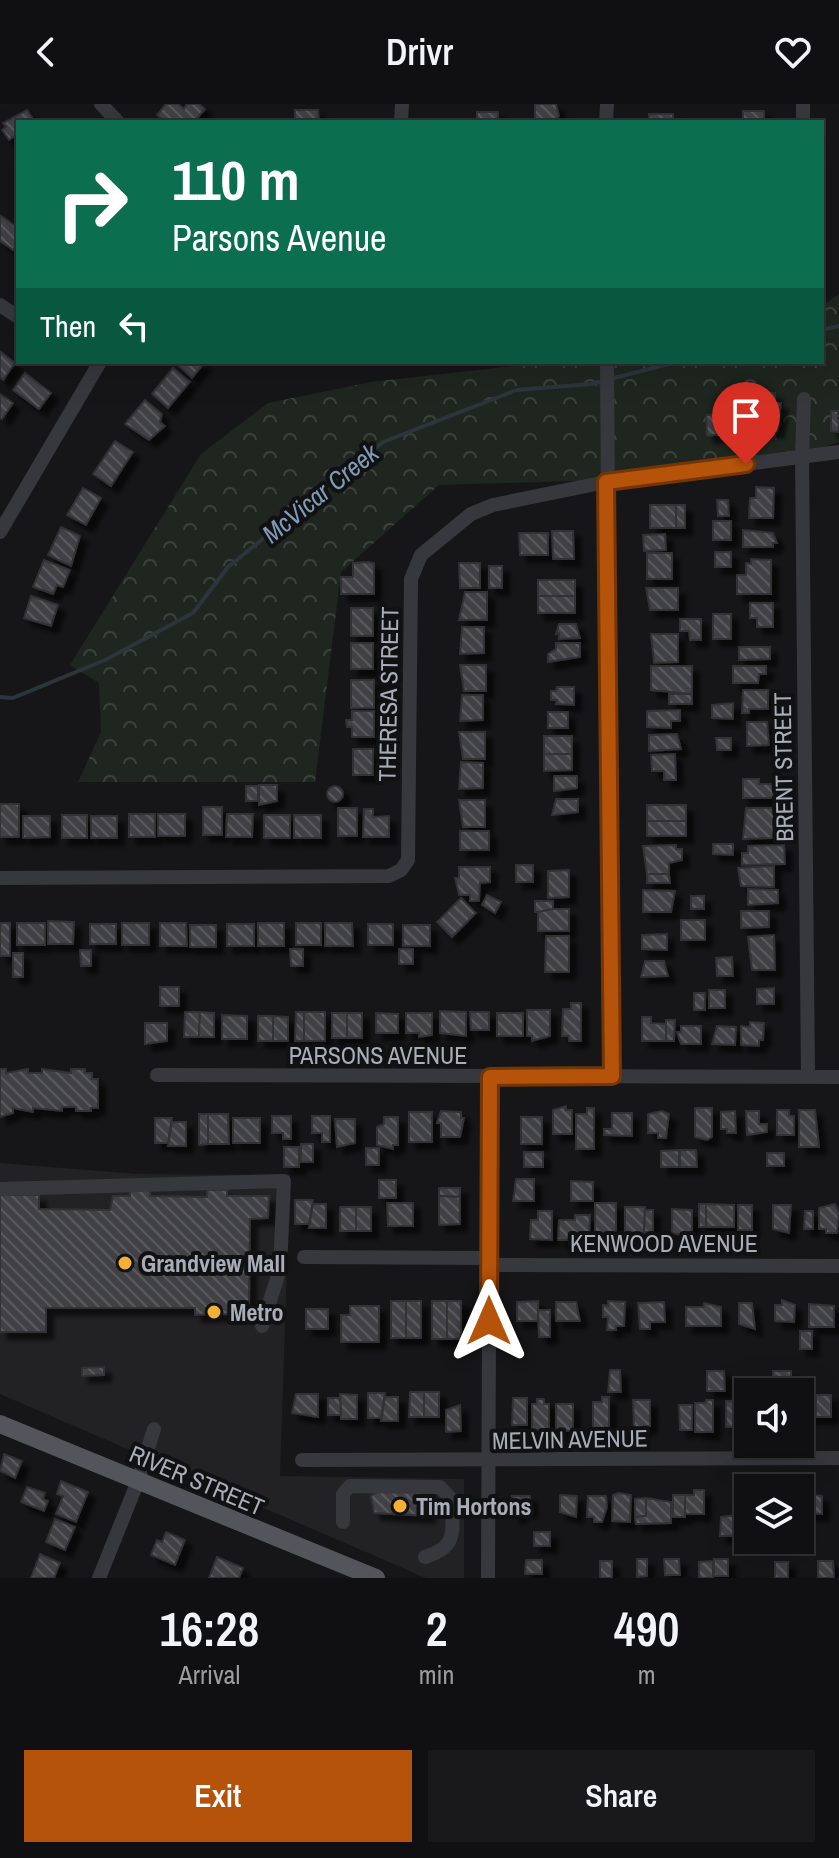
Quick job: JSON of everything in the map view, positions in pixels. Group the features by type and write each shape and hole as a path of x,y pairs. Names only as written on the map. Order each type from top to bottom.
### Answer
{"main road":[{"name":"RIVER STREET","path":"0,1424 376,1578"}],"street":[{"path":"101,104 116,120"},
{"path":"0,532 93,364"},
{"path":"607,364 612,1076"},
{"name":"BRENT STREET","path":"804,399 808,1076"},
{"name":"THERESA STREET","path":"0,878 389,876 401,870 408,860 414,566 421,555 471,514 523,497 606,482 839,452"},
{"name":"PARSONS AVENUE","path":"157,1075 839,1077"},
{"path":"488,1578 490,1077"},
{"path":"0,1189 284,1181 280,1269 262,1326"},
{"name":"KENWOOD AVENUE","path":"304,1257 839,1266"},
{"path":"99,1578 138,1481 154,1429"},
{"name":"MELVIN AVENUE","path":"302,1460 839,1458"},
{"path":"343,1522 343,1494 350,1486 440,1487 452,1500 451,1541 443,1551 425,1557"}],"shaded area":[{"path":"0,1163 137,1174 290,1175 280,1476 464,1479 464,1578 426,1578 0,1394"}],"green space":[{"path":"839,294 839,442 801,455 603,480 439,485 341,572 315,782 78,782 101,732 99,683 70,665 201,454 268,403 371,382 531,364 824,364 824,305"}],"building":[{"path":"166,104 178,104 184,109 187,104 199,104 205,109 196,120 163,120 157,115"},
{"path":"535,104 556,104 559,116 556,120 535,119"},
{"path":"27,110 34,120 16,120 16,135 9,140 2,130 6,127 3,123"},
{"path":"295,110 318,110 319,120 295,120"},
{"path":"743,111 764,111 764,120 743,120"},
{"path":"477,112 498,112 498,120 477,120"},
{"path":"649,114 673,114 673,120 649,120"},
{"path":"0,215 16,227 16,246 13,250 0,241"},
{"path":"0,351 15,363 3,380 0,377"},
{"path":"177,364 203,364 192,378"},
{"path":"173,368 190,382 168,408 152,394"},
{"path":"25,373 51,393 39,409 13,390"},
{"path":"756,393 775,393 775,403 756,403"},
{"path":"0,394 13,403 2,419 0,418"},
{"path":"145,400 162,414 160,422 165,426 149,440 125,424"},
{"path":"756,403 781,403 777,431 756,431"},
{"path":"734,404 736,432 707,436 706,415 718,414 717,406"},
{"path":"831,411 838,411 839,432 831,431"},
{"path":"115,441 133,452 111,486 93,474"},
{"path":"756,487 774,488 773,518 749,518 750,498 756,498"},
{"path":"83,488 101,498 86,525 67,515"},
{"path":"717,500 728,500 729,516 718,516"},
{"path":"650,505 676,505 676,528 650,528"},
{"path":"676,505 685,505 685,528 676,528"},
{"path":"713,521 731,521 731,540 713,540"},
{"path":"61,527 80,536 71,566 48,555"},
{"path":"743,530 773,533 777,543 773,543 773,547 743,547"},
{"path":"552,531 573,531 574,559 553,559"},
{"path":"519,533 548,533 548,555 520,555"},
{"path":"665,534 666,550 644,551 643,535"},
{"path":"715,552 731,552 731,567 715,567"},
{"path":"647,553 672,553 672,579 647,579"},
{"path":"751,559 771,560 771,594 737,594 737,575 746,575 746,563 751,564"},
{"path":"44,560 70,570 63,587 57,585 53,594 33,587"},
{"path":"353,563 374,563 374,594 341,594 341,577 353,577"},
{"path":"459,563 480,563 480,588 460,588"},
{"path":"489,566 502,566 502,588 489,588"},
{"path":"538,580 575,580 575,596 538,596"},
{"path":"646,588 678,588 678,610 650,610"},
{"path":"465,592 487,592 487,620 459,620"},
{"path":"31,596 58,605 51,626 24,618"},
{"path":"538,596 575,596 575,613 538,613"},
{"path":"750,603 773,603 773,627 757,627 757,618 750,618"},
{"path":"351,608 373,608 373,636 351,636"},
{"path":"713,614 731,614 731,639 713,639"},
{"path":"680,619 701,619 701,640 690,640 689,631 680,631"},
{"path":"559,624 576,624 580,638 559,639 559,633 556,634"},
{"path":"462,627 484,627 484,653 460,654"},
{"path":"651,634 678,634 678,662 654,663"},
{"path":"351,643 373,643 373,669 351,669"},
{"path":"556,643 580,643 580,657 548,662 548,654 556,649"},
{"path":"739,647 770,647 770,659 739,660"},
{"path":"460,665 486,665 486,691 464,691"},
{"path":"651,666 692,666 692,694 651,690"},
{"path":"733,666 766,666 766,674 759,674 758,683 733,683"},
{"path":"351,680 374,680 374,708 351,708"},
{"path":"557,687 574,687 574,705 556,704 557,700 551,700 551,691 556,691"},
{"path":"743,690 768,690 768,709 749,709 749,713 742,713"},
{"path":"669,694 692,694 692,704 669,704"},
{"path":"462,695 483,695 483,720 460,721"},
{"path":"733,703 733,719 712,718 712,705"},
{"path":"680,710 680,721 671,721 671,728 647,727 647,711"},
{"path":"352,711 374,711 374,737 352,737 352,727 347,727 346,720 352,720"},
{"path":"548,712 568,712 568,728 548,728"},
{"path":"747,722 767,722 769,745 747,746"},
{"path":"459,732 485,732 485,759 463,759"},
{"path":"677,734 681,749 649,751 649,735"},
{"path":"544,736 572,736 572,754 544,754"},
{"path":"716,738 731,738 731,750 717,750"},
{"path":"353,749 373,749 373,775 353,775"},
{"path":"544,754 572,754 572,770 544,771"},
{"path":"675,754 676,780 664,780 664,771 652,771 651,755"},
{"path":"461,762 483,763 483,788 459,789"},
{"path":"554,776 577,776 577,788 554,791"},
{"path":"743,779 759,779 759,784 774,784 774,798 743,798"},
{"path":"259,785 277,785 277,801 259,805"},
{"path":"246,786 258,786 258,801 246,801"},
{"path":"335,786 343,794 335,802 327,794"},
{"path":"556,799 578,799 578,812 552,815"},
{"path":"459,800 485,800 485,827 463,827"},
{"path":"0,804 19,804 19,837 0,837"},
{"path":"647,805 686,805 686,821 647,821"},
{"path":"203,807 222,807 222,835 203,835"},
{"path":"338,808 357,808 357,836 338,836"},
{"path":"746,808 775,808 773,838 743,839"},
{"path":"364,809 373,809 373,817 389,816 389,837 363,837"},
{"path":"129,814 155,814 155,837 129,837"},
{"path":"158,814 185,814 185,836 158,836"},
{"path":"227,814 253,814 252,837 226,837"},
{"path":"62,815 87,815 87,838 62,838"},
{"path":"264,815 290,815 290,838 264,838"},
{"path":"294,815 321,815 321,838 294,838"},
{"path":"23,816 50,816 50,837 23,838"},
{"path":"91,816 117,816 117,838 91,838"},
{"path":"647,821 686,821 686,836 647,836"},
{"path":"460,831 489,831 489,850 460,850"},
{"path":"713,844 733,844 733,855 713,854"},
{"path":"676,845 676,849 682,849 682,860 669,863 669,874 647,874 643,846"},
{"path":"784,845 785,864 742,865 742,853 748,853 748,846"},
{"path":"516,865 533,865 533,882 516,882"},
{"path":"774,866 774,887 741,886 738,868"},
{"path":"459,867 490,867 490,882 480,883 479,901 470,901 470,895 459,895 455,878 459,878"},
{"path":"569,870 569,897 548,898 548,871"},
{"path":"647,874 669,874 670,883 647,883"},
{"path":"748,889 778,890 778,903 748,905"},
{"path":"643,890 675,891 671,912 643,912"},
{"path":"487,895 501,902 495,913 482,905"},
{"path":"691,896 704,896 704,909 691,909"},
{"path":"461,898 476,913 452,937 437,922"},
{"path":"535,901 553,901 553,912 535,912"},
{"path":"569,909 569,931 538,931 538,912"},
{"path":"741,911 769,911 769,927 741,928"},
{"path":"681,920 705,920 705,940 681,940"},
{"path":"48,921 74,922 73,944 48,944"},
{"path":"0,923 10,923 10,956 0,956"},
{"path":"17,923 45,923 45,945 17,945"},
{"path":"122,923 149,923 149,945 122,945"},
{"path":"160,923 186,923 187,946 160,946"},
{"path":"258,923 284,923 284,946 258,946"},
{"path":"296,923 321,923 321,945 296,945"},
{"path":"325,923 352,923 353,946 325,946"},
{"path":"90,924 116,924 116,944 90,944"},
{"path":"227,924 254,924 254,946 227,946"},
{"path":"368,924 393,924 393,945 368,945"},
{"path":"190,925 216,925 216,947 190,947"},
{"path":"403,925 430,925 430,946 403,946"},
{"path":"667,934 667,950 642,949 642,935"},
{"path":"774,935 775,970 752,970 748,937"},
{"path":"546,936 569,936 569,972 545,972"},
{"path":"290,949 303,949 303,966 291,966"},
{"path":"399,949 413,949 413,964 399,964"},
{"path":"80,950 91,950 91,966 81,966"},
{"path":"13,953 23,953 23,977 13,977"},
{"path":"732,957 733,976 717,976 716,958"},
{"path":"645,961 664,961 668,976 641,977"},
{"path":"160,987 179,987 179,1006 160,1006"},
{"path":"774,988 774,1004 757,1004 757,989"},
{"path":"709,990 725,990 725,1008 709,1008"},
{"path":"694,993 705,993 705,1010 694,1010"},
{"path":"571,1003 581,1003 581,1041 569,1041 569,1036 562,1036 563,1009 571,1009"},
{"path":"527,1010 550,1010 550,1036 532,1041 532,1036 527,1036"},
{"path":"440,1011 466,1012 466,1036 440,1033"},
{"path":"185,1012 200,1012 199,1037 184,1037"},
{"path":"200,1012 214,1013 214,1037 199,1037"},
{"path":"296,1012 304,1012 304,1041 295,1041"},
{"path":"304,1012 325,1012 325,1041 304,1041"},
{"path":"470,1012 489,1012 489,1030 471,1030"},
{"path":"332,1013 347,1013 347,1038 332,1038"},
{"path":"347,1013 362,1013 362,1038 347,1038"},
{"path":"376,1013 398,1014 398,1033 376,1033"},
{"path":"406,1013 432,1013 432,1035 419,1037 419,1033 406,1033"},
{"path":"497,1013 523,1013 523,1036 497,1036"},
{"path":"222,1015 247,1016 247,1039 222,1039"},
{"path":"258,1016 273,1016 273,1041 258,1041"},
{"path":"273,1016 288,1017 288,1041 273,1041"},
{"path":"642,1017 651,1017 651,1023 666,1024 666,1041 642,1041"},
{"path":"666,1020 675,1020 674,1041 666,1041"},
{"path":"750,1022 764,1023 763,1040 759,1040 759,1046 741,1045 741,1026 750,1027"},
{"path":"145,1023 167,1023 167,1041 145,1044"},
{"path":"681,1026 701,1026 701,1044 681,1044 677,1032 681,1032"},
{"path":"717,1026 736,1027 735,1045 712,1044"},
{"path":"0,1069 6,1069 6,1073 28,1069 28,1073 42,1073 42,1069 71,1073 71,1069 85,1069 85,1073 92,1073 92,1079 98,1079 98,1108 76,1111 76,1107 62,1107 62,1111 33,1108 33,1112 13,1108 13,1113 0,1117"},
{"path":"566,1106 566,1110 572,1110 572,1134 553,1134 553,1110"},
{"path":"587,1108 594,1108 594,1149 576,1149 576,1114 587,1114"},
{"path":"695,1108 712,1108 712,1137 707,1140 695,1137"},
{"path":"777,1110 789,1110 789,1116 794,1116 794,1135 777,1135"},
{"path":"799,1110 815,1110 819,1147 799,1147"},
{"path":"441,1111 461,1112 461,1118 464,1118 460,1137 441,1137 441,1123 437,1123"},
{"path":"662,1111 669,1114 666,1138 658,1138 658,1133 648,1133 648,1114"},
{"path":"735,1111 736,1133 727,1133 727,1129 721,1129 721,1112"},
{"path":"746,1111 759,1111 759,1124 767,1124 767,1132 747,1135"},
{"path":"409,1112 432,1112 432,1142 409,1142"},
{"path":"612,1113 632,1113 632,1136 604,1135 604,1129 612,1129"},
{"path":"199,1114 208,1114 208,1144 199,1145"},
{"path":"208,1114 228,1114 229,1144 208,1144"},
{"path":"272,1116 291,1116 291,1139 283,1139 283,1133 272,1133"},
{"path":"312,1116 330,1116 330,1142 322,1142 322,1133 312,1133"},
{"path":"384,1117 398,1117 398,1145 393,1145 393,1149 377,1145 377,1127 384,1124"},
{"path":"521,1117 542,1117 542,1144 521,1144"},
{"path":"155,1118 172,1118 168,1143 155,1143"},
{"path":"233,1118 260,1118 260,1143 233,1143"},
{"path":"335,1119 355,1119 355,1143 337,1147"},
{"path":"172,1122 186,1122 186,1146 168,1146"},
{"path":"301,1144 313,1144 313,1162 301,1162"},
{"path":"284,1147 299,1147 299,1167 284,1167"},
{"path":"366,1148 379,1148 379,1165 366,1165"},
{"path":"679,1150 679,1167 661,1167 661,1151"},
{"path":"680,1150 696,1150 697,1167 680,1167"},
{"path":"524,1152 543,1152 543,1167 524,1167"},
{"path":"767,1153 784,1153 784,1166 767,1166"},
{"path":"516,1179 534,1179 534,1201 513,1201"},
{"path":"379,1180 396,1180 396,1198 379,1198"},
{"path":"571,1181 593,1182 593,1201 571,1201"},
{"path":"439,1188 460,1188 460,1197 439,1196"},
{"name":"Grandview Mall","path":"130,1190 150,1190 150,1196 207,1197 207,1190 227,1190 227,1196 269,1196 268,1218 250,1219 249,1308 230,1308 230,1314 195,1315 195,1308 46,1308 46,1332 0,1332 0,1195 39,1195 39,1209 110,1210 113,1196 130,1196"},
{"path":"439,1196 460,1197 460,1224 439,1225"},
{"path":"295,1200 313,1200 309,1224 295,1224"},
{"path":"387,1203 413,1203 413,1226 388,1226"},
{"path":"595,1203 616,1203 616,1236 595,1235"},
{"path":"313,1204 326,1204 326,1228 309,1228"},
{"path":"699,1204 706,1204 706,1227 699,1227"},
{"path":"706,1204 734,1205 734,1227 706,1227"},
{"path":"835,1204 839,1213 837,1233 826,1233 826,1229 819,1229 819,1208"},
{"path":"738,1205 752,1205 752,1230 738,1230"},
{"path":"773,1205 791,1205 789,1233 773,1229"},
{"path":"340,1207 356,1207 356,1231 340,1231"},
{"path":"356,1207 371,1207 371,1231 356,1231"},
{"path":"625,1207 645,1207 644,1236 625,1236"},
{"path":"672,1209 692,1210 692,1233 686,1236 672,1233"},
{"path":"645,1210 653,1210 653,1232 644,1232"},
{"path":"538,1211 552,1211 552,1240 530,1239 531,1220 538,1220"},
{"path":"805,1211 813,1211 813,1229 804,1229"},
{"path":"575,1215 590,1215 589,1240 558,1240 559,1220 575,1220"},
{"path":"782,1300 795,1305 794,1322 775,1321 775,1305 782,1305"},
{"path":"391,1301 406,1301 406,1338 391,1338"},
{"path":"406,1301 421,1301 421,1338 406,1338"},
{"path":"432,1301 447,1301 447,1339 432,1339"},
{"path":"447,1301 461,1301 461,1339 447,1339"},
{"path":"538,1301 538,1321 517,1321 517,1302"},
{"path":"608,1301 625,1302 624,1326 616,1326 616,1330 607,1330 608,1317 603,1317 603,1305 608,1306"},
{"path":"556,1302 576,1302 580,1321 556,1321"},
{"path":"664,1302 665,1322 650,1322 650,1329 640,1329 638,1303"},
{"path":"704,1303 721,1307 721,1326 686,1326 686,1307 704,1307"},
{"path":"739,1303 752,1303 755,1329 739,1324"},
{"path":"809,1304 834,1306 834,1327 809,1327"},
{"path":"350,1306 379,1306 379,1342 341,1342 341,1315 350,1315"},
{"path":"306,1309 328,1309 328,1329 306,1329"},
{"path":"538,1310 550,1310 550,1337 539,1337"},
{"path":"800,1331 812,1331 812,1349 800,1349"},
{"path":"104,1367 104,1375 82,1376 82,1368"},
{"path":"610,1370 620,1370 621,1392 608,1392"},
{"path":"707,1371 724,1371 725,1391 707,1391"},
{"path":"773,1371 791,1371 791,1378 773,1378"},
{"path":"410,1392 424,1392 424,1417 409,1417"},
{"path":"424,1392 439,1392 439,1417 424,1417"},
{"path":"368,1393 385,1393 381,1418 368,1418"},
{"path":"296,1394 318,1394 318,1417 292,1413"},
{"path":"340,1394 357,1395 357,1419 341,1419"},
{"path":"814,1395 816,1395 814,1417"},
{"path":"816,1395 831,1395 831,1417 816,1417"},
{"path":"385,1397 398,1397 398,1421 381,1421"},
{"path":"602,1397 609,1397 609,1433 598,1433 598,1428 593,1428 593,1402 602,1402"},
{"path":"328,1398 340,1398 341,1415 328,1415"},
{"path":"513,1398 527,1398 527,1425 512,1425"},
{"path":"537,1399 544,1399 544,1404 549,1404 549,1430 532,1430 532,1404 537,1404"},
{"path":"633,1400 650,1400 650,1426 644,1426 644,1430 634,1430"},
{"path":"706,1400 713,1400 713,1432 695,1432 695,1403 706,1403"},
{"path":"726,1401 734,1401 734,1427 726,1427"},
{"path":"556,1404 573,1404 573,1431 556,1431"},
{"path":"460,1405 461,1431 446,1432 446,1410"},
{"path":"679,1405 692,1405 692,1430 680,1430"},
{"path":"4,1454 22,1461 15,1478 0,1471"},
{"path":"61,1481 88,1492 76,1522 56,1514 63,1496 57,1494"},
{"path":"27,1487 45,1493 43,1499 48,1501 44,1511 21,1502"},
{"name":"Tim Hortons","path":"380,1490 428,1490 428,1516 374,1513 371,1496"},
{"path":"694,1490 704,1490 704,1514 685,1514 685,1495 694,1495"},
{"path":"560,1495 577,1496 576,1517 560,1512"},
{"path":"613,1495 631,1495 630,1522 612,1521"},
{"path":"673,1495 685,1495 685,1517 673,1517"},
{"path":"814,1495 822,1496 822,1514 814,1514"},
{"path":"512,1496 530,1496 530,1510 513,1516"},
{"path":"588,1496 606,1496 607,1507 602,1522 594,1522 594,1517 587,1517"},
{"path":"646,1498 646,1516 635,1517 635,1499"},
{"path":"646,1498 671,1502 671,1523 636,1524 635,1517 646,1516"},
{"path":"734,1515 734,1536 720,1536 721,1517"},
{"path":"55,1519 75,1527 65,1550 46,1542"},
{"path":"166,1532 185,1540 175,1565 151,1555 157,1540 162,1542"},
{"path":"534,1532 550,1532 550,1546 534,1546"},
{"path":"40,1554 60,1563 54,1578 31,1578"},
{"path":"217,1557 243,1568 239,1578 209,1578"},
{"path":"637,1559 647,1559 647,1576 637,1577"},
{"path":"664,1559 679,1559 680,1575 665,1575"},
{"path":"714,1559 728,1559 728,1576 714,1576"},
{"path":"526,1560 542,1560 542,1574 525,1574"},
{"path":"600,1561 612,1561 612,1578 600,1578"},
{"path":"713,1561 713,1578 699,1578 699,1562"},
{"path":"818,1561 833,1561 834,1578 818,1578"},
{"path":"775,1562 788,1562 788,1578 775,1578"}],"waterway":[{"name":"McVicar Creek","path":"824,330 839,326"},
{"name":"McVicar Creek","path":"0,697 13,698 105,660 193,613 228,567 383,442 517,390 591,384 668,364"}],"place":[{"name":"Grandview Mall","path":"125,1263"},
{"name":"Metro","path":"214,1312"},
{"name":"Tim Hortons","path":"400,1506"}],"route":[{"path":"489,1321 490,1077 612,1076 606,482 746,464"}]}
